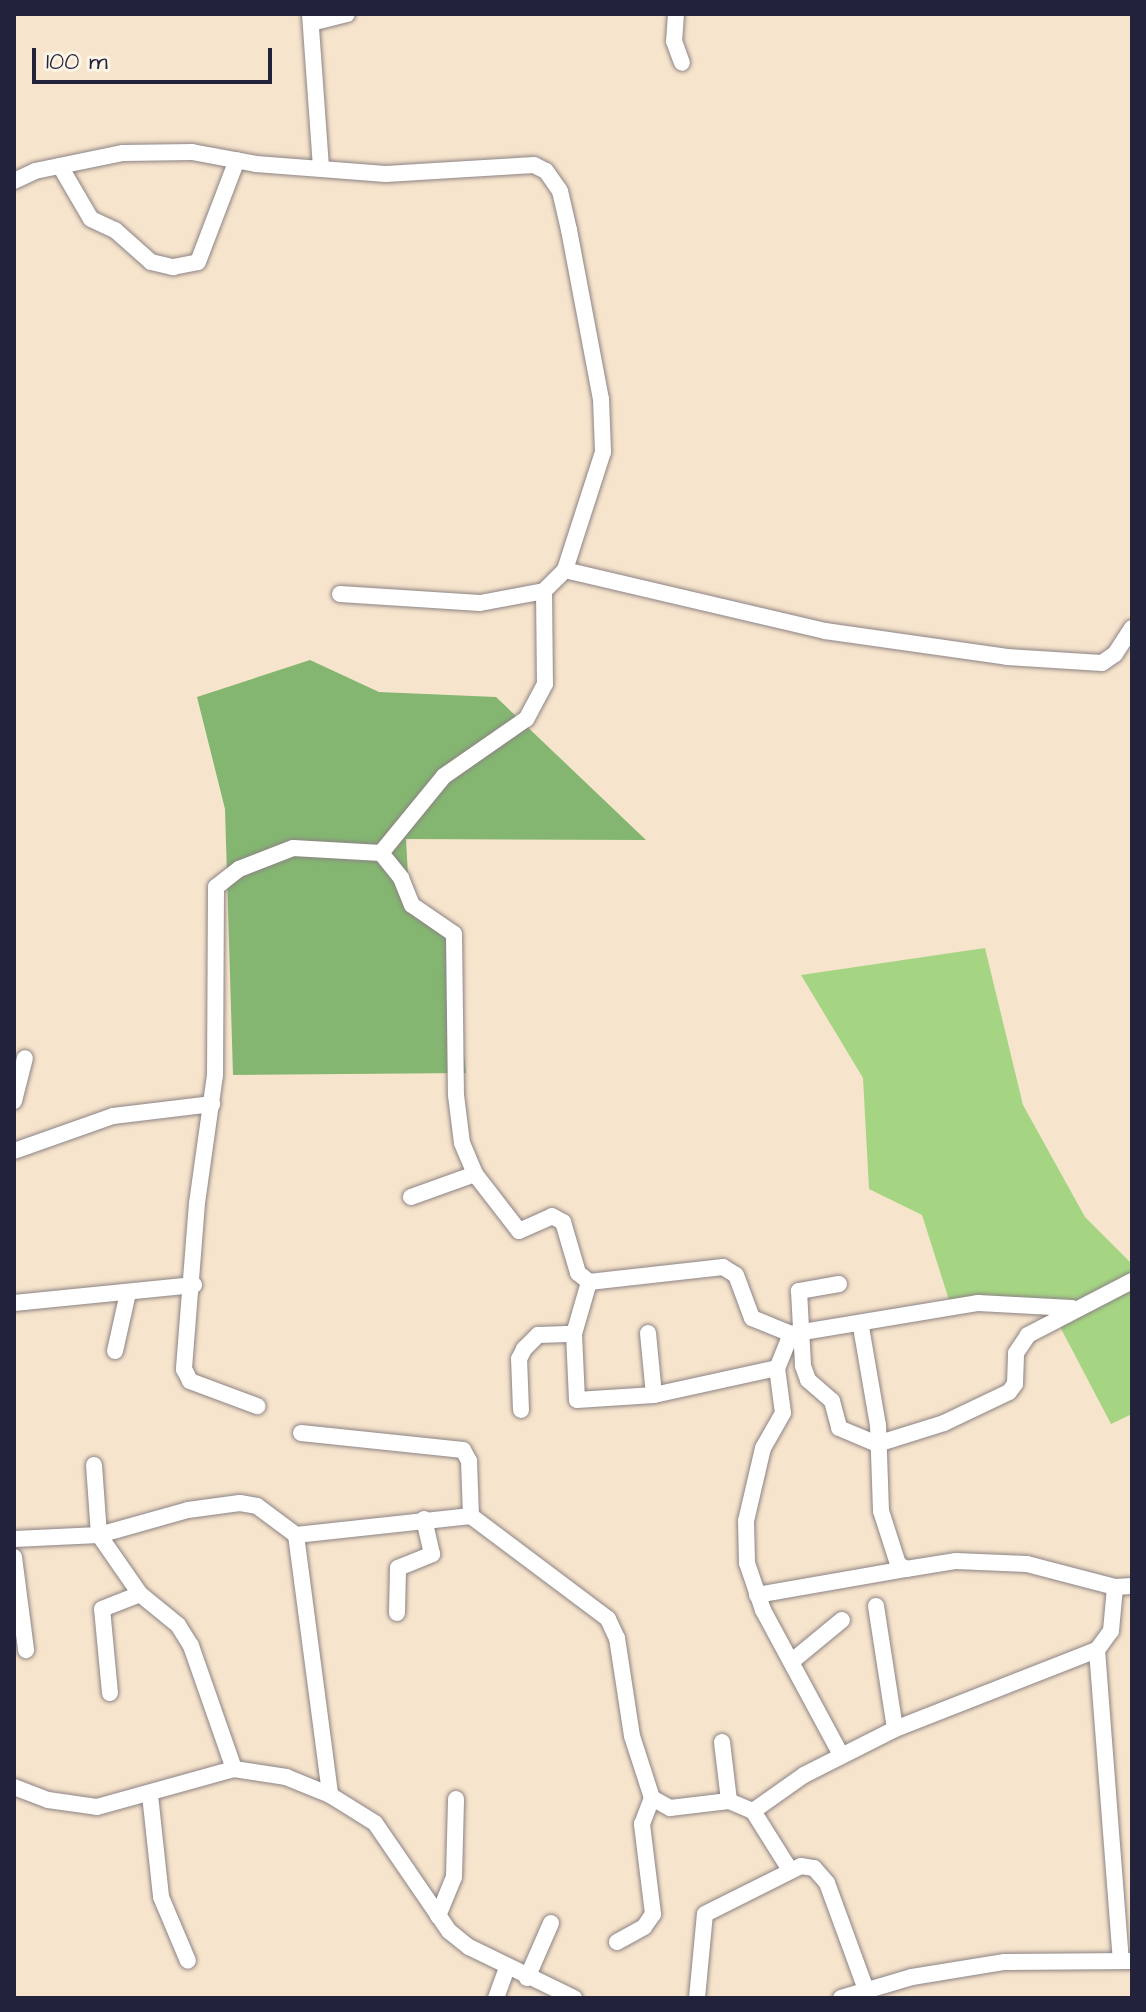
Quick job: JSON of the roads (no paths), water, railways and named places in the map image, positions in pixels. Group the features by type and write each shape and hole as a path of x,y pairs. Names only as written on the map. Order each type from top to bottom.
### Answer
{"street":[{"path":"321,167 310,18 347,14"},
{"path":"676,14 674,41 682,63"},
{"path":"14,181 60,166 123,153 192,152 237,160 386,174 534,165 546,171 560,191 599,388 603,452 565,570 544,591 480,603 340,594"},
{"path":"60,166 91,219 124,236 151,262 173,267 198,262 237,160"},
{"path":"565,570 825,631 1007,657 1102,663 1115,654 1132,628"},
{"path":"381,853 444,776 526,719 545,684 544,591"},
{"path":"257,1406 186,1376 197,1203 212,1104 219,882 293,848 381,853 401,878 412,905 454,934 456,1095 462,1143 475,1174 519,1231 552,1216 563,1222 578,1273 589,1282 723,1267 736,1275 752,1318 796,1334 861,1327 978,1303 1072,1308"},
{"path":"14,1101 25,1058"},
{"path":"14,1151 113,1116 212,1104"},
{"path":"411,1197 475,1174"},
{"path":"839,1284 799,1291 796,1334 808,1380 832,1401 839,1428 877,1444 944,1423 1009,1392 1015,1384 1016,1353 1024,1339 1072,1308 1132,1281"},
{"path":"589,1282 574,1334 574,1398 592,1402 654,1395 777,1368"},
{"path":"14,1303 194,1285"},
{"path":"115,1351 128,1293"},
{"path":"861,1327 878,1425 877,1444 887,1537 898,1564 906,1569"},
{"path":"648,1333 654,1395"},
{"path":"521,1410 519,1359 524,1349 538,1335 574,1334"},
{"path":"796,1334 777,1368 785,1404 763,1448 745,1536 757,1595 841,1755"},
{"path":"301,1433 463,1450 469,1461 471,1516"},
{"path":"94,1465 99,1535 140,1594 178,1625 191,1646 234,1769"},
{"path":"14,1539 99,1535 188,1510 240,1503 257,1506 296,1535 471,1516 608,1619 617,1638 632,1736 652,1798 642,1824 653,1914 644,1927 617,1942"},
{"path":"397,1613 398,1568 432,1554 424,1519"},
{"path":"296,1535 330,1795"},
{"path":"14,1557 26,1650"},
{"path":"753,1811 841,1755 895,1729 1097,1650 1111,1631 1124,1587 1027,1564 956,1561 757,1595"},
{"path":"110,1693 102,1609 140,1594"},
{"path":"876,1606 895,1729"},
{"path":"791,1662 842,1620"},
{"path":"697,1998 705,1914 790,1870 814,1868 827,1883 854,1994 1005,1962 1126,1960 1097,1650"},
{"path":"722,1742 729,1801"},
{"path":"14,1787 48,1800 97,1807 150,1795 234,1769 286,1777 330,1795 375,1823 438,1916 469,1947 527,1978 574,1998"},
{"path":"150,1795 161,1897 188,1961"},
{"path":"652,1798 670,1808 729,1801 753,1811 790,1870"},
{"path":"438,1916 454,1877 456,1799"},
{"path":"527,1978 551,1923"},
{"path":"496,1998 507,1968"}]}
